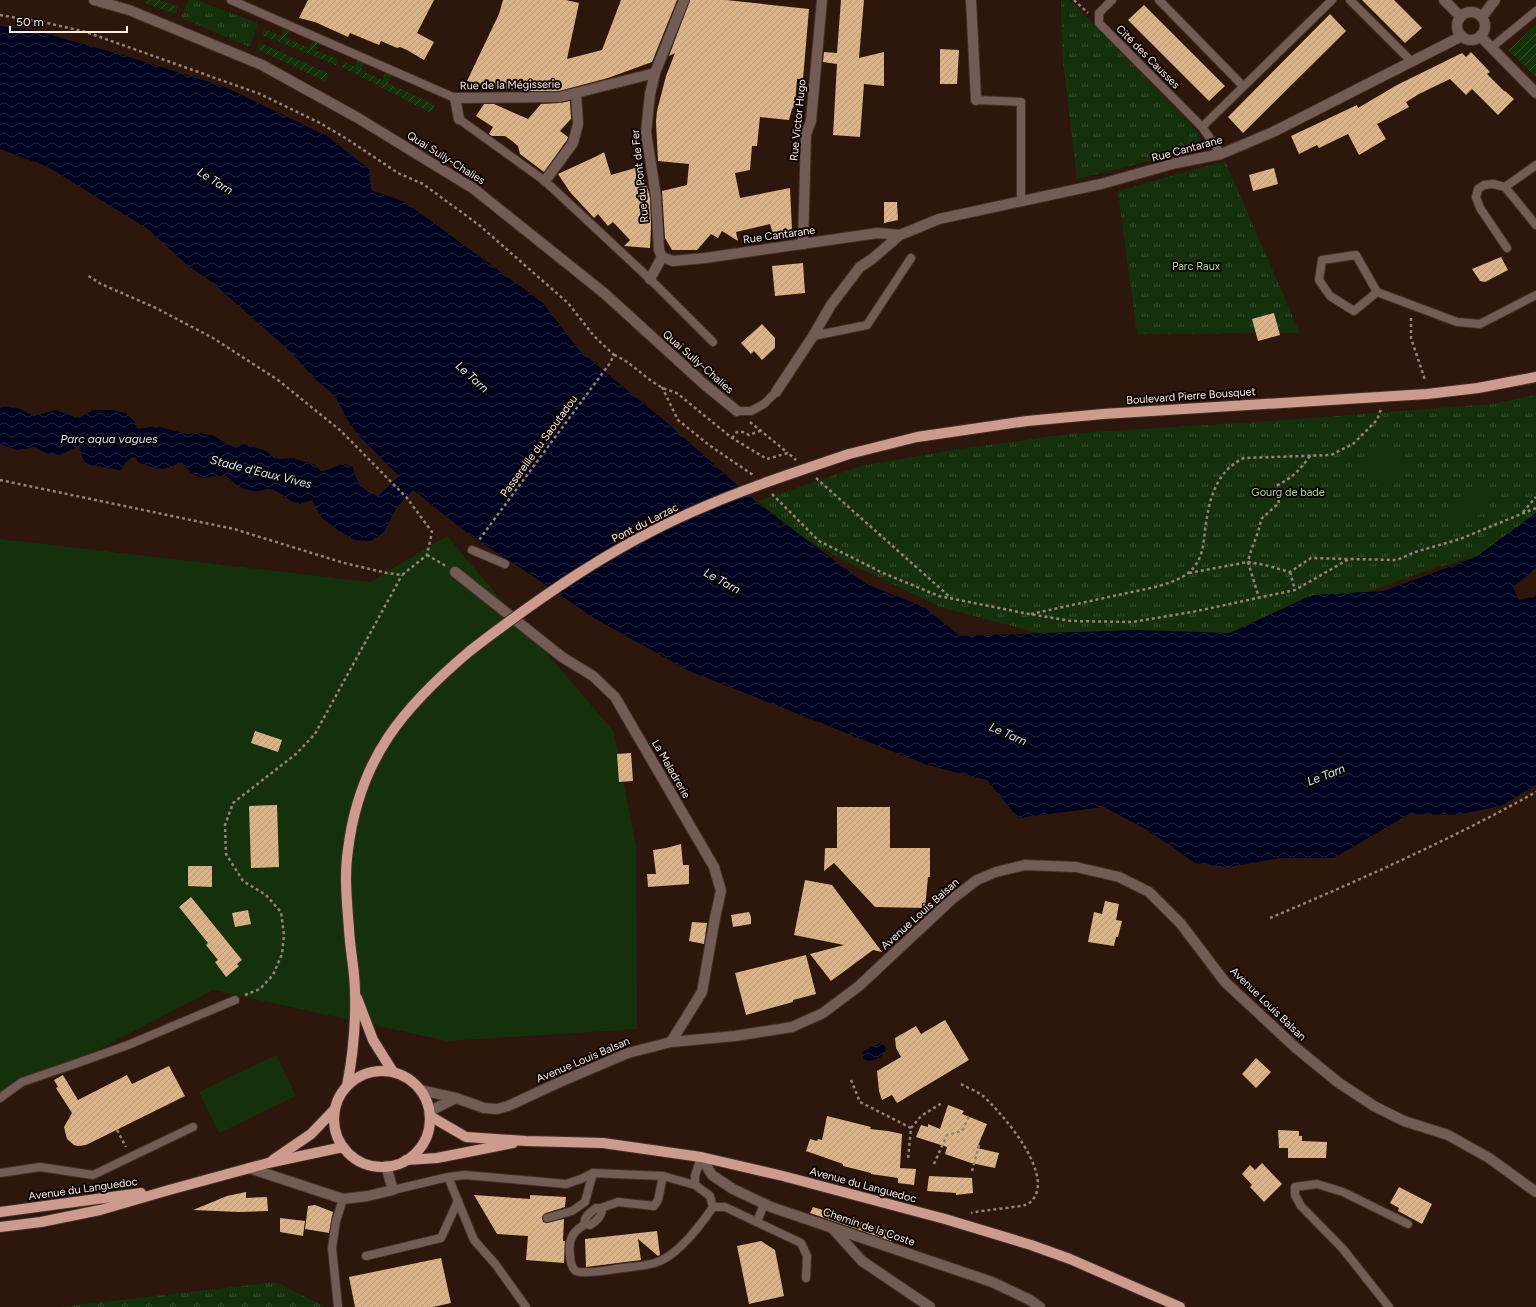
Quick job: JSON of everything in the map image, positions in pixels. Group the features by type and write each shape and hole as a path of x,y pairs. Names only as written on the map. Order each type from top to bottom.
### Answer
{"main road":[{"name":"Boulevard Pierre Bousquet","path":"849,454 917,437 1027,421 1103,414 1427,394 1478,388 1536,377"},
{"name":"Pont du Larzac","path":"355,992 346,886 347,852 353,817 363,785 376,756 396,725 416,700 445,672 471,650 526,608 577,573 637,539 692,512 762,484 849,454"},
{"path":"355,992 373,1040 393,1072"},
{"path":"347,1086 353,1055 355,992"},
{"path":"376,1071 393,1072 404,1076 421,1090 428,1104 430,1114 429,1129 417,1152 406,1160 397,1164 386,1166 370,1165 355,1158 344,1147 337,1135 334,1122 335,1109 339,1097 347,1086 361,1076 376,1071"},
{"name":"Avenue du Languedoc","path":"268,1163 311,1134 335,1109"},
{"name":"Avenue du Languedoc","path":"430,1114 466,1136 603,1143 701,1157 783,1176 891,1204 1031,1245 1070,1259 1180,1307"},
{"name":"Avenue du Languedoc","path":"406,1160 437,1158 526,1140"},
{"name":"Avenue du Languedoc","path":"0,1226 41,1222 100,1210 268,1163 344,1147"},
{"name":"Avenue du Languedoc","path":"0,1212 169,1190"}],"street":[{"name":"Quai Sully-Chalies","path":"94,0 129,10 262,65 358,118 474,189 604,293 705,385 737,411"},
{"name":"Rue du Pont de Fer","path":"662,257 659,250 656,197 646,132 650,94 655,73 684,0"},
{"name":"Rue Victor Hugo","path":"803,244 806,134 811,120 822,0"},
{"path":"971,0 976,100"},
{"path":"1444,0 1460,16"},
{"path":"1482,17 1496,0"},
{"path":"1473,12 1482,17 1484,20 1484,29 1477,38 1469,40 1462,36 1457,29 1460,16 1473,12"},
{"name":"Rue Cantarane","path":"776,392 814,336 831,305 860,267 900,235 939,219 1101,184 1176,163 1220,154 1273,132 1462,36"},
{"path":"1480,36 1536,93"},
{"name":"Rue de la Mégisserie","path":"459,119 455,98 560,97 655,73"},
{"path":"545,181 573,143 578,124 576,93"},
{"name":"Rue Cantarane","path":"662,257 673,261 705,258 878,233 900,235"},
{"path":"650,279 662,257"},
{"name":"La Maladrerie","path":"455,572 562,657 593,676 615,697 714,867 721,891 702,992 671,1042"},
{"name":"Avenue Louis Balsan","path":"421,1090 456,1098 484,1108 497,1109 508,1106 628,1053 671,1042 735,1036 792,1027 824,1013 859,986 952,899 977,880 996,872 1025,865 1076,867 1118,877 1149,892 1181,924 1225,982 1296,1048 1338,1083 1374,1106 1404,1121 1448,1135 1488,1158 1536,1192"},
{"path":"430,1114 456,1098"},
{"name":"Chemin de la Coste","path":"701,1157 712,1175 733,1189 764,1204 992,1282 1030,1300 1040,1307"},
{"path":"249,1168 343,1199 368,1196 393,1190 386,1166"},
{"path":"832,1227 862,1261 930,1307"}],"lane":[{"path":"231,0 455,98"},
{"name":"Cité des Causses","path":"1112,0 1099,14 1099,23 1202,127 1220,154"},
{"path":"1159,0 1243,86"},
{"path":"1202,127 1332,0"},
{"path":"1350,0 1411,61"},
{"path":"1492,47 1536,11"},
{"path":"976,100 1021,102 1021,202"},
{"path":"459,119 545,181 650,279 713,342"},
{"path":"1505,187 1536,165"},
{"path":"1508,248 1480,208 1476,198 1478,189 1484,185 1493,184 1505,187 1536,224"},
{"path":"1377,292 1354,311 1330,296 1318,280 1322,260 1356,256 1377,292 1458,322 1480,324 1536,294"},
{"path":"814,336 867,325 911,258"},
{"path":"737,411 751,411 764,404 776,392"},
{"path":"472,550 505,564"},
{"path":"0,1098 22,1082 128,1045 235,1000"},
{"path":"0,1173 40,1167 93,1176 193,1127"},
{"path":"695,1185 695,1176 701,1157"},
{"path":"393,1190 448,1177 465,1175 566,1184 593,1173 663,1176 695,1185 710,1196 714,1207"},
{"path":"547,1218 572,1211 585,1202 593,1173"},
{"path":"663,1176 658,1200 654,1206 618,1202 601,1208 602,1214 595,1222 590,1225 585,1224 577,1230 572,1236 570,1243 571,1264 574,1270 578,1272 600,1271 655,1263 673,1253 701,1224 714,1207 725,1206 801,1244 807,1256 806,1278"},
{"path":"448,1177 474,1240 496,1265 526,1307"},
{"path":"1389,1307 1343,1249 1301,1206 1295,1195 1295,1187 1317,1184 1343,1192 1408,1224"},
{"path":"338,1307 332,1248 336,1221 343,1199"},
{"path":"366,1256 441,1238 458,1201"},
{"path":"757,1222 764,1204"}],"path":[{"name":"Passerellle du Saoutadou","path":"0,15 43,22 94,34 260,94 320,123 348,139 398,173 423,184 479,225 568,303 594,336 614,355 610,363 480,539"},
{"path":"87,276 101,284 156,308 213,338 278,380 341,431 406,498 432,532 427,555 402,575 315,734 296,754 232,803 225,825 226,854 243,881 266,895 281,912 284,935 282,954 273,975 260,989 235,1000"},
{"path":"1411,305 1411,338 1425,380"},
{"path":"662,388 678,420 709,445 750,472 756,478"},
{"path":"1188,573 1198,561 1204,548 1207,516 1215,489 1224,471 1233,463 1244,458 1331,455 1353,444 1377,420 1381,408"},
{"path":"737,411 788,453"},
{"path":"732,438 737,432 743,432 749,435 760,431"},
{"path":"1259,598 1248,562 1260,528 1261,519 1279,503 1276,486 1290,479 1301,469 1310,456"},
{"path":"0,480 234,530 344,563 402,575"},
{"path":"767,489 819,541 883,573 939,596 1071,621 1132,622 1192,612 1295,590 1349,559"},
{"path":"1522,513 1536,497"},
{"path":"1290,572 1311,558 1397,560 1415,552 1460,539 1536,508"},
{"path":"427,555 455,572"},
{"path":"1029,614 1155,586 1188,573 1248,562 1266,564 1290,572"},
{"path":"1290,572 1295,590"},
{"path":"1270,918 1360,879 1509,808 1536,792"},
{"path":"851,1080 860,1102 911,1128"},
{"path":"961,1084 982,1095 1018,1135 1034,1162 1039,1181 1035,1198 1027,1205 982,1210 967,1214"},
{"path":"908,1159 911,1128 921,1116 942,1103"},
{"path":"934,1164 947,1135 962,1131 970,1114"},
{"path":"117,1130 127,1148"},
{"path":"972,1171 979,1145"}],"green space":[{"path":"145,0 160,0 178,7 176,14 145,3"},
{"path":"188,0 196,0 258,23 250,47 181,18"},
{"path":"1061,0 1070,0 1196,130 1201,139 1197,149 1077,179 1062,53"},
{"path":"1536,25 1536,77 1508,50"},
{"path":"285,26 290,27 286,38 309,48 314,37 319,39 315,50 337,59 336,65 262,35 264,29 281,36"},
{"path":"259,42 329,74 326,82 257,49"},
{"path":"361,56 365,58 361,70 382,80 387,69 393,72 388,83 435,105 431,113 342,67 344,62 355,67"},
{"name":"Parc Raux","path":"1225,161 1300,333 1137,334 1118,191"},
{"name":"Gourg de bade","path":"1536,395 1536,539 1425,571 1343,601 1213,642 1065,640 940,607 847,562 802,537 758,501 861,466 959,449 1078,433 1274,421 1491,404"},
{"path":"1376,444 1404,452 1394,486 1366,478"},
{"path":"1484,492 1490,511 1454,523 1448,504"},
{"path":"447,536 614,732 636,847 637,1029 447,1041 213,990 0,1101 0,539 370,582"},
{"path":"276,1055 296,1096 219,1133 199,1092"},
{"path":"276,1282 325,1307 61,1307"}],"water":[{"path":"0,26 37,31 136,59 225,87 327,136 369,169 371,190 405,202 543,303 579,350 666,422 760,505 866,584 924,607 960,636 1138,630 1230,633 1312,595 1384,591 1476,557 1536,513 1536,568 1513,587 1519,600 1536,596 1536,785 1501,806 1456,815 1409,814 1334,858 1281,858 1228,867 1195,863 1149,831 1104,807 1018,818 987,780 927,765 689,671 594,618 467,533 413,490 397,507 384,532 371,541 355,540 339,531 322,518 312,500 304,503 298,503 293,502 280,493 269,489 257,491 244,489 227,476 199,477 194,475 182,464 177,464 166,468 154,468 138,462 135,457 129,460 122,469 119,470 86,464 82,457 80,447 62,454 51,454 35,447 16,450 0,444 0,408 9,406 18,408 34,416 55,410 79,418 93,410 112,410 126,413 134,421 137,429 157,426 186,434 201,433 215,436 227,445 237,446 244,444 266,451 274,458 293,458 315,465 321,471 345,464 349,465 353,467 356,478 361,486 378,496 399,476 359,436 347,419 335,396 314,378 292,353 213,283 186,264 148,229 48,167 0,149"},
{"path":"880,1043 884,1045 886,1049 883,1055 870,1061 863,1059 864,1051"}],"building":[{"path":"308,0 434,0 417,33 434,42 424,60 407,50 400,47 397,48 381,41 379,45 350,33 348,37 315,22 299,18"},
{"path":"503,0 566,0 579,3 567,59 602,50 621,0 677,0 652,62 608,78 559,91 532,91 489,87 467,81 499,14"},
{"path":"690,0 726,0 809,9 803,79 797,79 795,105 792,109 789,120 760,117 757,146 752,146 750,170 735,173 740,198 790,188 792,230 773,234 770,224 736,232 738,241 722,231 718,238 711,234 697,250 672,250 665,238 662,191 687,185 689,164 658,161 656,122 657,111 666,76 675,53 669,56"},
{"path":"841,0 864,0 859,58 884,52 884,86 864,84 860,137 833,135 837,64 823,62 824,52 837,53"},
{"path":"1362,0 1394,0 1422,28 1405,43"},
{"path":"1144,5 1225,86 1209,101 1128,20"},
{"path":"1330,14 1346,31 1243,133 1228,117"},
{"path":"940,49 959,50 957,84 940,84"},
{"path":"1471,52 1490,72 1487,74 1514,99 1498,115 1472,89 1466,95 1450,79 1406,102 1409,107 1377,124 1386,139 1359,155 1348,134 1319,148 1317,145 1299,154 1291,136 1357,105 1358,108 1397,85 1462,53 1466,57"},
{"path":"570,101 571,119 560,131 568,137 567,140 544,172 520,154 518,146 505,136 492,136 489,134 493,127 476,116 484,104 494,104 528,119 541,104"},
{"path":"604,152 611,175 642,166 643,178 650,198 650,248 624,246 630,240 613,222 608,226 598,214 594,218 570,192 558,174"},
{"path":"1274,168 1278,184 1253,191 1249,175"},
{"path":"884,202 897,202 898,220 884,223"},
{"path":"1501,257 1508,270 1485,282 1480,281 1472,269"},
{"path":"803,263 805,293 775,296 772,266"},
{"path":"1274,313 1280,335 1258,341 1252,319"},
{"path":"762,324 775,338 775,348 762,360 754,351 751,354 741,343"},
{"path":"255,731 282,740 278,752 251,743"},
{"path":"631,753 633,781 619,782 617,754"},
{"path":"277,805 279,867 251,868 249,806"},
{"path":"837,807 890,807 890,848 930,848 930,877 928,877 925,908 875,907 834,863 824,871 825,848 837,848"},
{"path":"681,844 683,865 689,865 689,884 648,887 647,874 656,874 653,850"},
{"path":"188,866 212,866 212,887 188,886"},
{"path":"805,880 832,885 882,952 873,950 831,981 810,954 844,945 794,935"},
{"path":"191,897 242,960 237,964 239,966 226,977 215,962 218,960 206,945 208,943 179,907"},
{"path":"1105,901 1119,904 1116,920 1122,921 1114,946 1088,942 1094,912 1102,914"},
{"path":"248,910 251,924 235,927 232,913"},
{"path":"749,912 751,924 733,927 731,915"},
{"path":"692,922 707,923 704,944 689,941"},
{"path":"806,955 816,994 746,1015 735,973"},
{"path":"945,1020 969,1060 897,1103 892,1095 882,1100 879,1091 877,1071 901,1057 896,1048 895,1038 916,1026 921,1034"},
{"path":"1256,1058 1271,1072 1256,1088 1242,1074"},
{"path":"169,1066 185,1096 86,1145 74,1145 67,1139 64,1127 72,1113 56,1088 58,1087 54,1080 63,1075 78,1100 127,1075 132,1084"},
{"path":"948,1105 964,1111 962,1114 987,1124 977,1148 999,1153 995,1168 971,1163 945,1154 947,1147 916,1137 921,1125 928,1127 928,1124 940,1129"},
{"path":"827,1116 871,1127 870,1129 902,1134 900,1168 916,1169 914,1185 898,1183 898,1178 871,1174 843,1166 843,1164 806,1151 810,1139 817,1141 818,1139 822,1140"},
{"path":"1278,1130 1299,1131 1299,1136 1302,1136 1302,1141 1327,1142 1326,1158 1288,1158 1288,1148 1279,1148"},
{"path":"1262,1163 1282,1184 1264,1202 1250,1187 1252,1185 1242,1174 1250,1165 1255,1170"},
{"path":"929,1176 972,1178 973,1193 956,1195 956,1193 927,1191"},
{"path":"1399,1187 1432,1204 1422,1224 1398,1211 1399,1208 1390,1203"},
{"path":"246,1192 246,1198 267,1197 268,1211 239,1212 193,1210 227,1196"},
{"path":"474,1195 530,1199 530,1195 566,1197 565,1207 546,1213 542,1217 543,1222 546,1223 564,1219 564,1263 526,1260 528,1236 497,1234"},
{"path":"315,1205 333,1212 329,1233 305,1229 308,1206"},
{"path":"813,1207 893,1232 891,1241 810,1213"},
{"path":"280,1218 305,1221 303,1236 280,1232"},
{"path":"657,1231 660,1255 658,1256 638,1239 641,1260 586,1267 585,1239"},
{"path":"761,1241 775,1250 784,1296 749,1304 737,1246"},
{"path":"441,1258 451,1303 433,1307 355,1307 349,1277"}],"water label":[{"name":"Le Tarn","path":"215,181"},
{"name":"Le Tarn","path":"472,377"},
{"name":"Parc aqua vagues","path":"109,439"},
{"name":"Stade d'Eaux Vives","path":"261,472"},
{"name":"Le Tarn","path":"722,581"},
{"name":"Le Tarn","path":"1008,734"},
{"name":"Le Tarn","path":"1326,775"}]}
